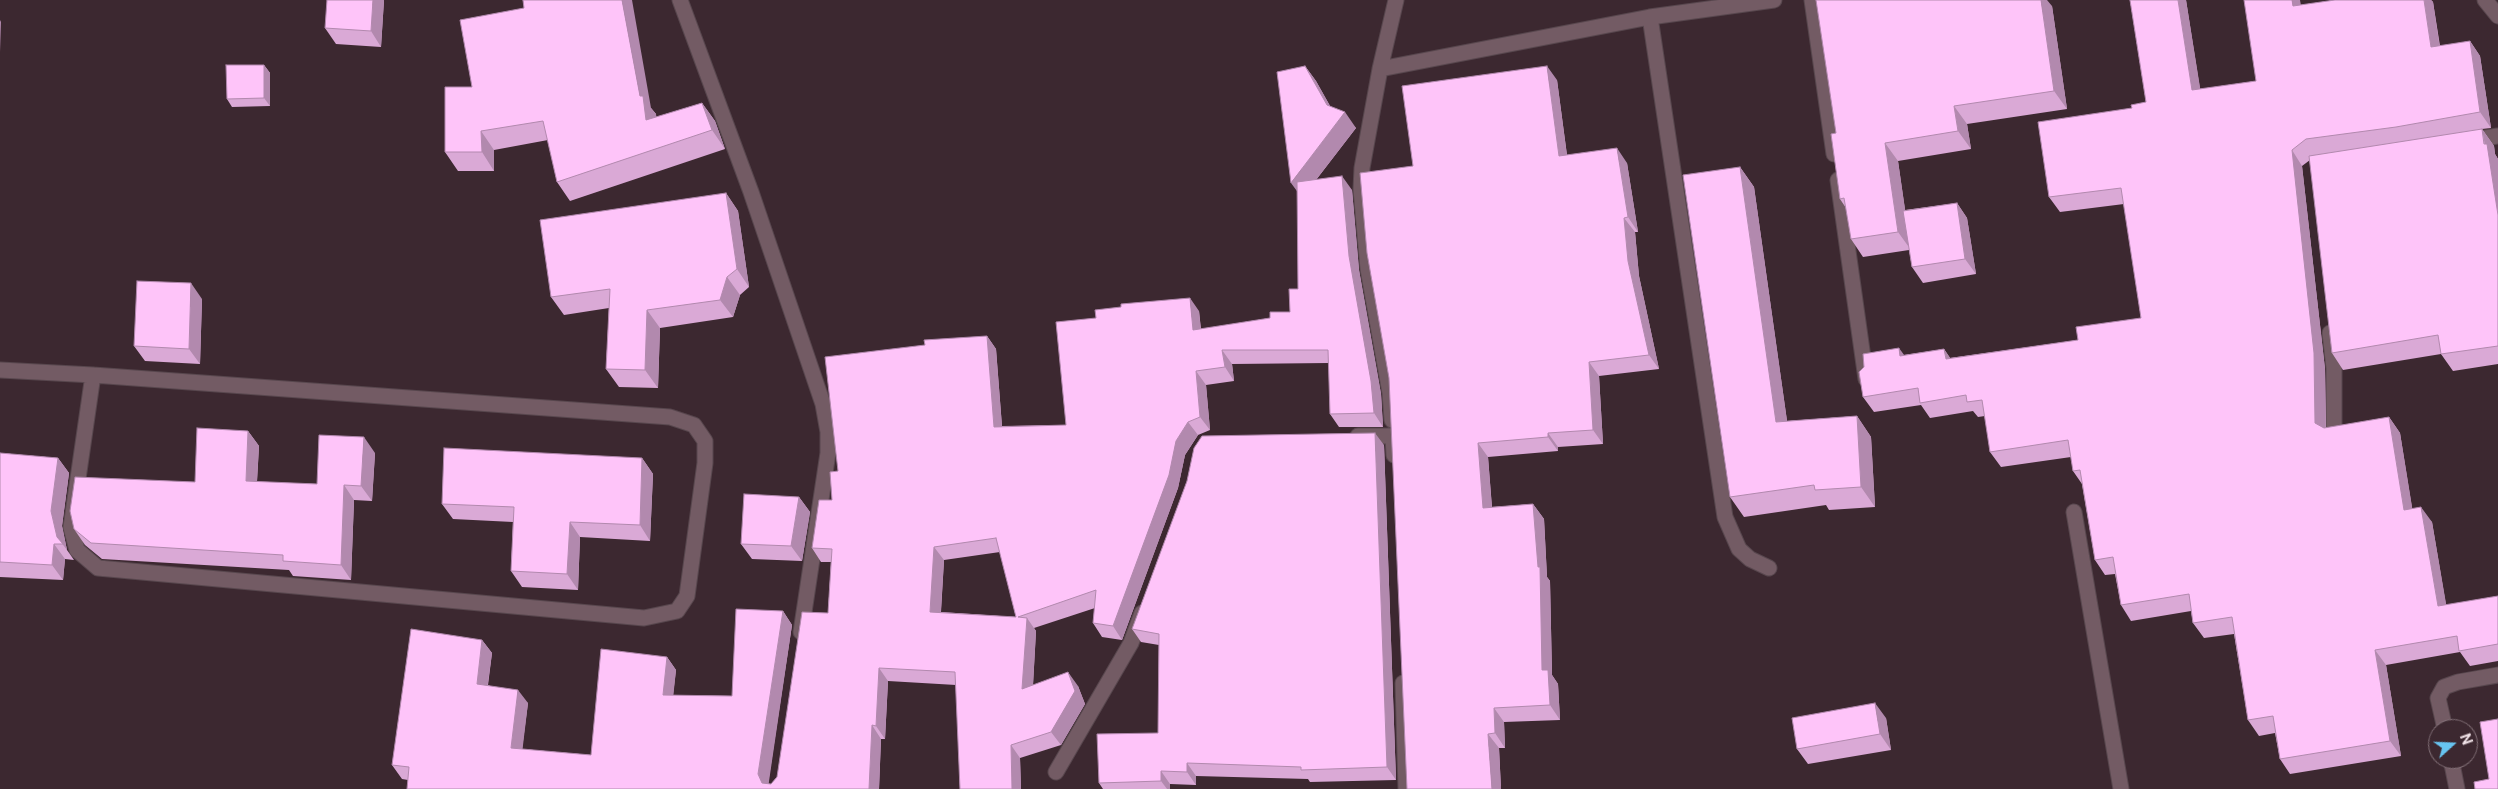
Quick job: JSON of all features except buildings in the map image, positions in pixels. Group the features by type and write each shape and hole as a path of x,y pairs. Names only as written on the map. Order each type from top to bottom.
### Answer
{"street":[{"path":"680,0 751,192 823,404 828,432 828,453 799,643"},
{"path":"1394,468 1390,393 1368,269 1361,189 1362,168 1380,69 1396,0"},
{"path":"1380,69 1650,17 1774,0"},
{"path":"1812,0 1866,379"},
{"path":"2485,0 2498,16"},
{"path":"1650,17 1725,517 1739,549 1750,559 1769,568"},
{"path":"2453,144 2498,136"},
{"path":"2328,320 2334,368 2334,434"},
{"path":"0,370 93,375 670,417 694,425 705,441 705,463 687,596 677,612 644,618 98,568 77,550 70,527 93,375"},
{"path":"1344,437 1393,436"},
{"path":"2074,512 2121,789"},
{"path":"1056,772 1131,643 1147,598"},
{"path":"1402,671 1406,789"},
{"path":"2443,719 2438,698 2444,687 2458,682 2498,675"},
{"path":"2453,769 2457,789"}]}
